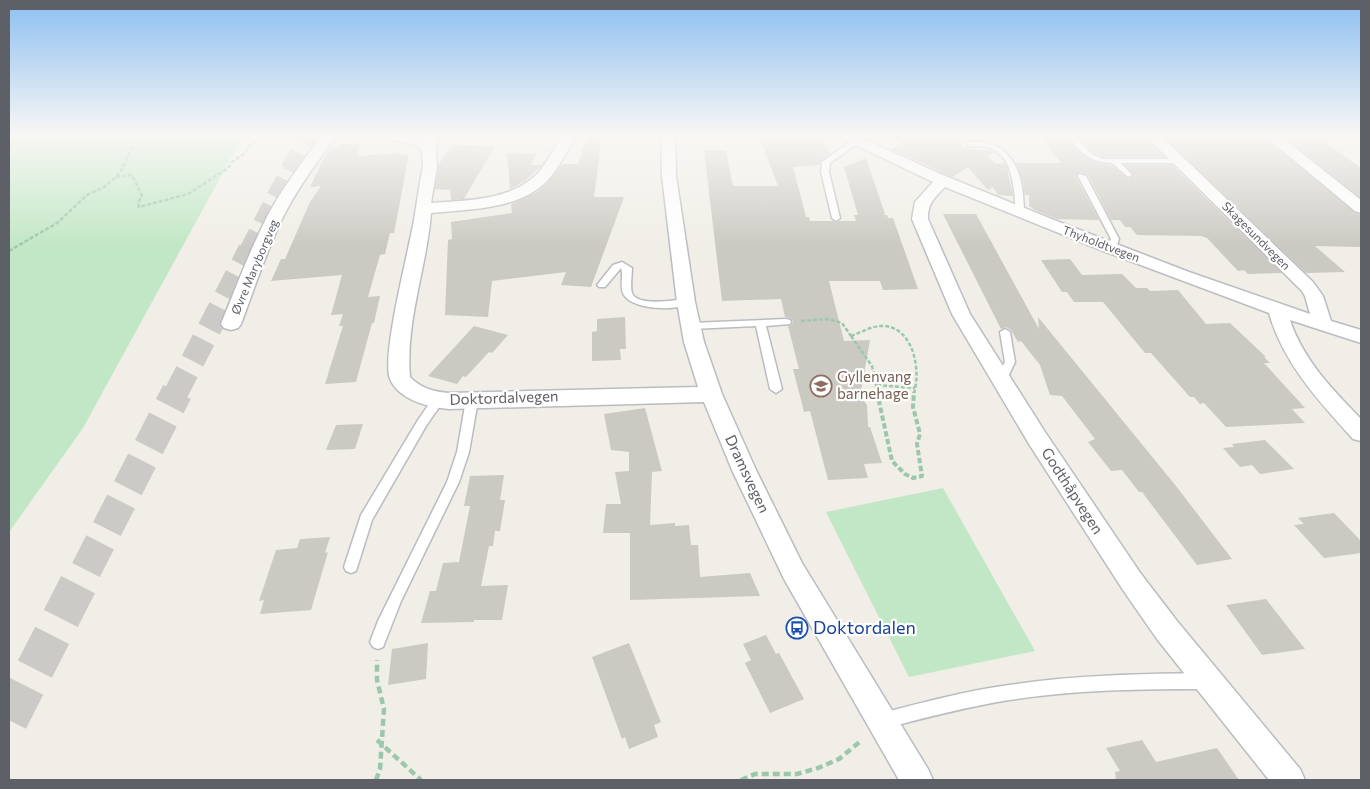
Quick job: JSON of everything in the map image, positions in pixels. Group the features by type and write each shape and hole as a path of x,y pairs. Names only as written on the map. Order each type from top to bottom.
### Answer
{"street":[{"name":"Øvre Maryborgveg","path":"231,324 258,254 278,212 302,173"},
{"name":"Doktordalvegen","path":"429,173 401,337 400,377 404,384 413,391 438,400 711,394"},
{"path":"423,209 510,196 525,190 537,182 545,173"},
{"name":"Dramsvegen","path":"669,173 686,302 711,394 744,470 793,571 917,780"},
{"name":"Thyholdtvegen","path":"928,173 1112,249 1277,309 1361,337"},
{"name":"Skagesundvegen","path":"1193,173 1307,286 1314,296 1323,325"},
{"path":"1318,173 1361,208"},
{"name":"Godthåpvegen","path":"944,180 920,205 920,219 961,314 1001,380 1132,582 1206,680 1289,780"},
{"path":"1277,309 1286,338 1305,370 1361,433"}],"lane":[{"path":"825,173 836,218"},
{"path":"1015,173 1017,177 1020,212"},
{"path":"1082,176 1115,239 1112,249"},
{"path":"602,285 616,267 622,265 626,268 627,293 634,301 643,303 686,302"},
{"path":"691,326 786,322"},
{"path":"760,323 776,389"},
{"path":"1001,380 1010,362 1005,332"},
{"path":"351,567 366,519 425,416 438,400"},
{"path":"378,642 400,585 453,484 463,452 472,400"},
{"path":"882,721 971,700 1028,690 1136,681 1206,680"}],"path":[{"path":"9,251 57,223 87,195 104,187 120,173"},
{"path":"116,177 132,175 142,196 138,202 139,207 149,206 188,194 221,173"},
{"path":"786,322 828,319 838,320 845,325 851,336 872,366 892,461 896,468 912,478 922,476 917,444 920,434 913,407 918,380 916,358 903,336 892,328 883,326 851,336"},
{"path":"877,385 915,388"},
{"path":"376,780 380,769 379,742 384,709 377,680 378,642"},
{"path":"741,780 755,774 797,774 818,768 839,759 865,738"},
{"path":"379,742 421,780"}],"green space":[{"path":"9,173 223,173 83,428 9,532"},
{"path":"943,488 1035,651 909,677 826,512"}],"building":[{"path":"317,173 405,173 394,233 390,233 385,254 380,255 368,297 380,296 356,382 325,384 343,326 339,326 343,314 331,315 342,275 271,281 281,259 285,259 310,202 321,186 310,187"},
{"path":"438,173 479,173 464,199 451,200 450,190 435,189"},
{"path":"509,173 534,173 525,181 510,189"},
{"path":"555,173 597,173 594,197 624,197 591,287 561,285 566,272 492,281 488,317 445,315 448,240 452,239 451,222 512,213 511,204 537,192"},
{"path":"707,173 730,173 733,186 778,186 773,173 795,173 806,217 809,217 810,221 833,221 836,223 839,221 856,221 854,215 858,215 846,173 871,173 884,215 887,215 888,218 893,218 918,289 883,290 880,281 829,281 844,341 870,340 860,396 867,405 868,427 870,427 882,463 864,464 868,478 828,480 810,411 804,412 793,369 799,369 788,326 792,325 793,321 785,317 781,299 722,301"},
{"path":"943,173 959,173 952,177"},
{"path":"973,173 1008,173 1013,196 998,195 993,187 988,190"},
{"path":"1020,173 1079,173 1076,177 1099,220 1057,219 1035,210 1029,206 1029,195 1025,195"},
{"path":"1082,173 1120,173 1128,179 1134,175 1132,173 1180,173 1282,273 1248,274 1244,270 1238,271 1207,238 1201,236 1137,235 1130,227 1125,227 1120,220 1111,220 1088,175"},
{"path":"1201,173 1307,173 1354,212 1361,215 1361,247 1315,246 1345,272 1306,273"},
{"path":"1329,173 1361,173 1361,198"},
{"path":"943,214 976,214 1039,329 1038,317 1176,486 1232,559 1197,565 1142,492 1139,492 1122,470 1111,471 1088,442 1095,439 1062,396 1050,395 1040,365 1021,341 1018,342 1011,330 1006,327 1001,329"},
{"path":"1070,259 1082,275 1122,274 1136,288 1147,288 1150,291 1178,290 1206,324 1230,323 1266,357 1264,357 1270,363 1264,363 1305,408 1292,409 1305,423 1226,427 1204,403 1200,404 1194,397 1190,397 1151,353 1145,353 1103,302 1074,302 1067,292 1062,292 1041,260"},
{"path":"625,317 626,349 620,349 621,360 592,361 592,332 597,331 597,319"},
{"path":"474,326 508,335 492,353 489,352 457,384 428,376"},
{"path":"645,408 662,471 652,472 650,525 675,523 675,526 689,525 691,545 698,545 700,577 750,573 760,596 630,600 630,533 603,533 606,504 621,504 615,472 629,471 629,452 611,450 604,414"},
{"path":"363,424 355,449 326,450 336,425"},
{"path":"1265,440 1294,469 1260,474 1252,465 1240,467 1223,448 1234,447 1232,444"},
{"path":"504,475 500,500 505,500 500,531 495,531 493,546 489,546 481,586 508,585 502,620 421,623 430,591 436,591 443,563 459,562 470,506 464,506 470,476"},
{"path":"1334,513 1361,541 1361,553 1324,558 1294,525 1304,524 1298,518"},
{"path":"330,537 325,553 328,552 311,610 260,614 264,600 259,601 276,550 297,548 300,539"},
{"path":"1266,599 1305,649 1262,655 1226,605"},
{"path":"766,635 776,654 779,653 804,699 770,713 745,663 751,660 743,644"},
{"path":"428,643 426,679 388,685 392,649"},
{"path":"629,643 661,722 654,725 658,737 629,749 625,737 622,739 592,657"},
{"path":"1142,740 1156,762 1217,748 1239,780 1116,780 1115,772 1120,771 1106,748"}],"tunnel":[{"path":"249,251 289,173"},
{"path":"176,393 250,250"},
{"path":"86,570 177,392"},
{"path":"9,720 86,569"}],"place":[{"name":"Gyllenvang barnehage","path":"821,386"},
{"name":"Doktordalen","path":"797,628"}]}
